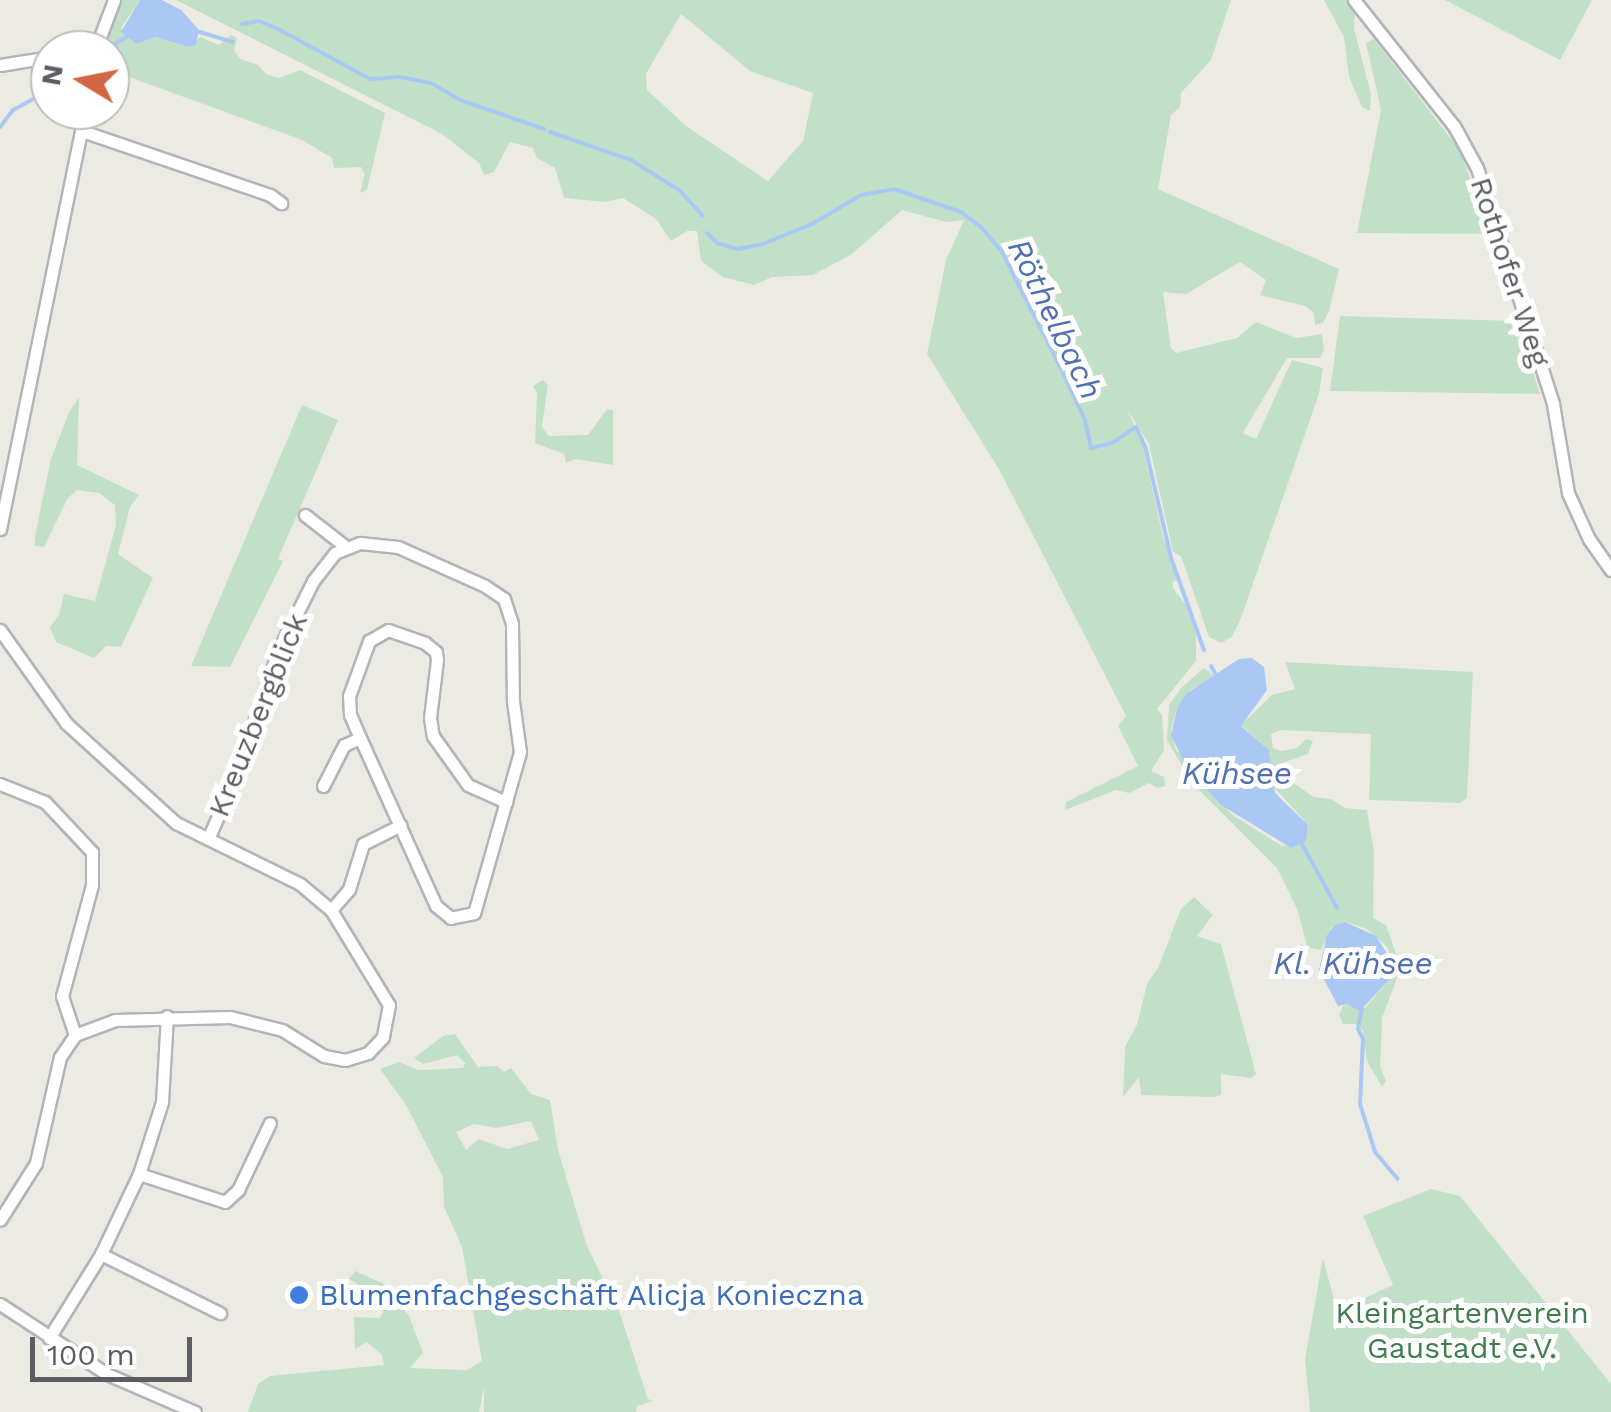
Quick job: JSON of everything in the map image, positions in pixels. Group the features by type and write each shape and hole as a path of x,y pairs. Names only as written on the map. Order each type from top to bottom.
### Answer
{"street":[{"path":"103,30 114,0"},
{"name":"Rothofer Weg","path":"1354,0 1454,126 1477,168 1553,404 1568,493 1583,529 1611,570"},
{"path":"0,65 30,60"},
{"path":"0,529 82,130 270,195 281,203"},
{"path":"306,515 346,547 369,542 398,547 486,586 508,603 520,752 478,906 462,918 448,918 436,906 350,714 349,696 370,641 388,630 425,643 436,652 430,718 434,736 468,785 506,802"},
{"name":"Kreuzbergblick","path":"208,839 289,628 314,581 334,553 346,547"},
{"path":"0,630 66,722 176,823 300,884 331,910 387,997 386,1029 368,1052 334,1059 256,1022 167,1016 115,1020 75,1035 60,1056 36,1163 0,1220"},
{"path":"322,786 344,745 360,738"},
{"path":"0,784 46,802 92,852 92,885 62,996 75,1035"},
{"path":"331,910 349,888 363,844 401,826"},
{"path":"49,1338 101,1254 138,1174 162,1102 167,1016"},
{"path":"138,1174 225,1202 238,1190 270,1123"},
{"path":"101,1254 220,1313"},
{"path":"0,1304 165,1407 194,1412"}],"green space":[{"path":"117,0 140,0 123,30 107,30"},
{"path":"176,0 1231,0 1211,60 1181,93 1180,107 1171,115 1158,189 1339,269 1329,311 1323,323 1315,325 1314,313 1305,306 1260,295 1266,280 1240,262 1186,294 1163,292 1171,348 1176,353 1237,338 1256,322 1296,338 1322,334 1324,350 1320,358 1287,358 1243,433 1256,439 1292,360 1323,368 1319,394 1241,618 1232,637 1221,643 1209,637 1181,556 1173,552 1149,444 1126,408 1141,438 1163,537 1179,580 1173,581 1173,588 1186,605 1196,634 1196,661 1157,709 1162,715 1164,750 1151,771 1164,777 1165,786 1158,788 1149,783 1129,793 1116,790 1065,810 1066,802 1138,766 1118,726 1126,716 1000,471 927,354 946,260 964,220 946,222 902,210 852,254 813,275 772,277 754,285 723,277 701,261 697,231 687,231 671,241 656,219 623,198 605,202 564,198 555,168 537,158 533,148 510,142 494,172 484,175 479,163 442,134","holes":["681,14 750,71 813,93 803,141 768,181 686,126 647,90 646,74"]},
{"path":"1324,0 1349,0 1355,11 1354,28 1371,94 1370,111 1362,107 1349,77 1344,37"},
{"path":"1445,0 1592,0 1560,60"},
{"path":"231,35 237,38 234,50 240,59 258,65 266,74 279,78 300,70 385,113 367,190 360,193 365,174 361,167 334,168 332,158 302,140 130,77 130,37 137,44 155,37 190,47 200,37 219,45"},
{"path":"1374,39 1461,152 1489,234 1357,233 1381,110 1366,43"},
{"path":"1340,316 1517,321 1540,394 1330,391"},
{"path":"543,380 548,385 542,427 549,436 588,435 607,409 613,410 613,465 575,459 566,463 564,454 535,443 537,393 533,386"},
{"path":"79,397 77,465 139,495 130,507 118,554 153,578 121,647 106,646 94,658 56,642 50,627 59,615 64,594 95,601 116,525 115,505 99,493 77,490 68,498 44,547 35,546 51,459"},
{"path":"302,405 338,420 278,559 283,561 230,667 191,666"},
{"path":"1285,662 1473,672 1467,798 1460,803 1369,800 1371,734 1280,730 1271,734 1273,748 1281,751 1297,748 1306,739 1313,741 1308,754 1282,763 1289,780 1314,797 1331,799 1345,808 1367,810 1374,852 1373,918 1386,925 1401,968 1382,1018 1380,1067 1386,1081 1382,1087 1367,1061 1363,1031 1355,1024 1343,1024 1339,1015 1344,1004 1363,1010 1390,979 1393,963 1387,947 1367,929 1349,923 1332,927 1321,950 1307,947 1298,911 1277,868 1192,783 1167,740 1169,705 1204,668 1215,676 1190,690 1177,708 1171,729 1175,748 1198,781 1234,816 1282,846 1306,841 1308,825 1273,786 1269,750 1241,725 1272,695 1295,689"},
{"path":"1194,897 1213,915 1197,936 1221,944 1256,1074 1251,1078 1221,1074 1221,1095 1213,1097 1141,1095 1139,1077 1123,1097 1125,1047 1137,1025 1147,984 1158,968 1181,909"},
{"path":"455,1034 478,1067 497,1066 504,1072 511,1068 531,1094 550,1100 558,1150 587,1246 620,1314 648,1399 653,1401 637,1406 636,1412 484,1412 484,1387 479,1412 248,1412 258,1384 270,1376 384,1365 382,1355 367,1342 355,1349 354,1317 380,1318 383,1312 369,1291 349,1279 355,1271 384,1284 409,1316 423,1353 410,1368 467,1370 482,1361 462,1247 444,1207 443,1177 406,1105 380,1069 399,1062 418,1070 463,1068 465,1063 457,1055 423,1064 414,1058 443,1036","holes":["531,1121 539,1140 507,1149 479,1139 466,1150 456,1132 474,1124 496,1128"]},
{"name":"Kleingartenverein Gaustadt e.V.","path":"1431,1189 1460,1196 1611,1384 1611,1412 1310,1412 1305,1359 1323,1258 1337,1311 1393,1285 1363,1216"}],"water":[{"path":"140,0 162,0 181,10 199,30 196,45 189,47 155,37 137,44 130,39 130,30 122,30"},
{"name":"Kühsee","path":"1252,658 1264,667 1267,690 1241,726 1269,750 1275,793 1308,825 1306,841 1291,848 1221,805 1185,765 1171,735 1177,708 1187,693 1239,659"},
{"name":"Kl. Kühsee","path":"1345,922 1376,936 1393,963 1390,979 1360,1011 1346,1004 1338,1006 1319,970 1327,935 1335,925"}],"waterway":[{"name":"Röthelbach","path":"242,24 259,21 278,29 370,79 400,77 431,83 460,100 544,129"},
{"name":"Röthelbach","path":"200,32 232,42"},
{"path":"0,127 13,110 30,101"},
{"name":"Röthelbach","path":"550,132 631,160 679,190 703,216"},
{"name":"Röthelbach","path":"707,233 717,243 738,249 763,244 812,224 861,195 894,189 961,212 982,228 1002,252 1062,371 1085,420 1091,448 1112,443 1136,427 1145,446 1171,558 1204,650"},
{"name":"Röthelbach","path":"1211,666 1216,675"},
{"name":"Röthelbach","path":"1302,844 1337,908"},
{"name":"Röthelbach","path":"1362,1008 1358,1029 1363,1039 1360,1104 1375,1152 1398,1179"}],"place":[{"name":"Blumenfachgeschäft Alicja Konieczna","path":"299,1295"}]}
